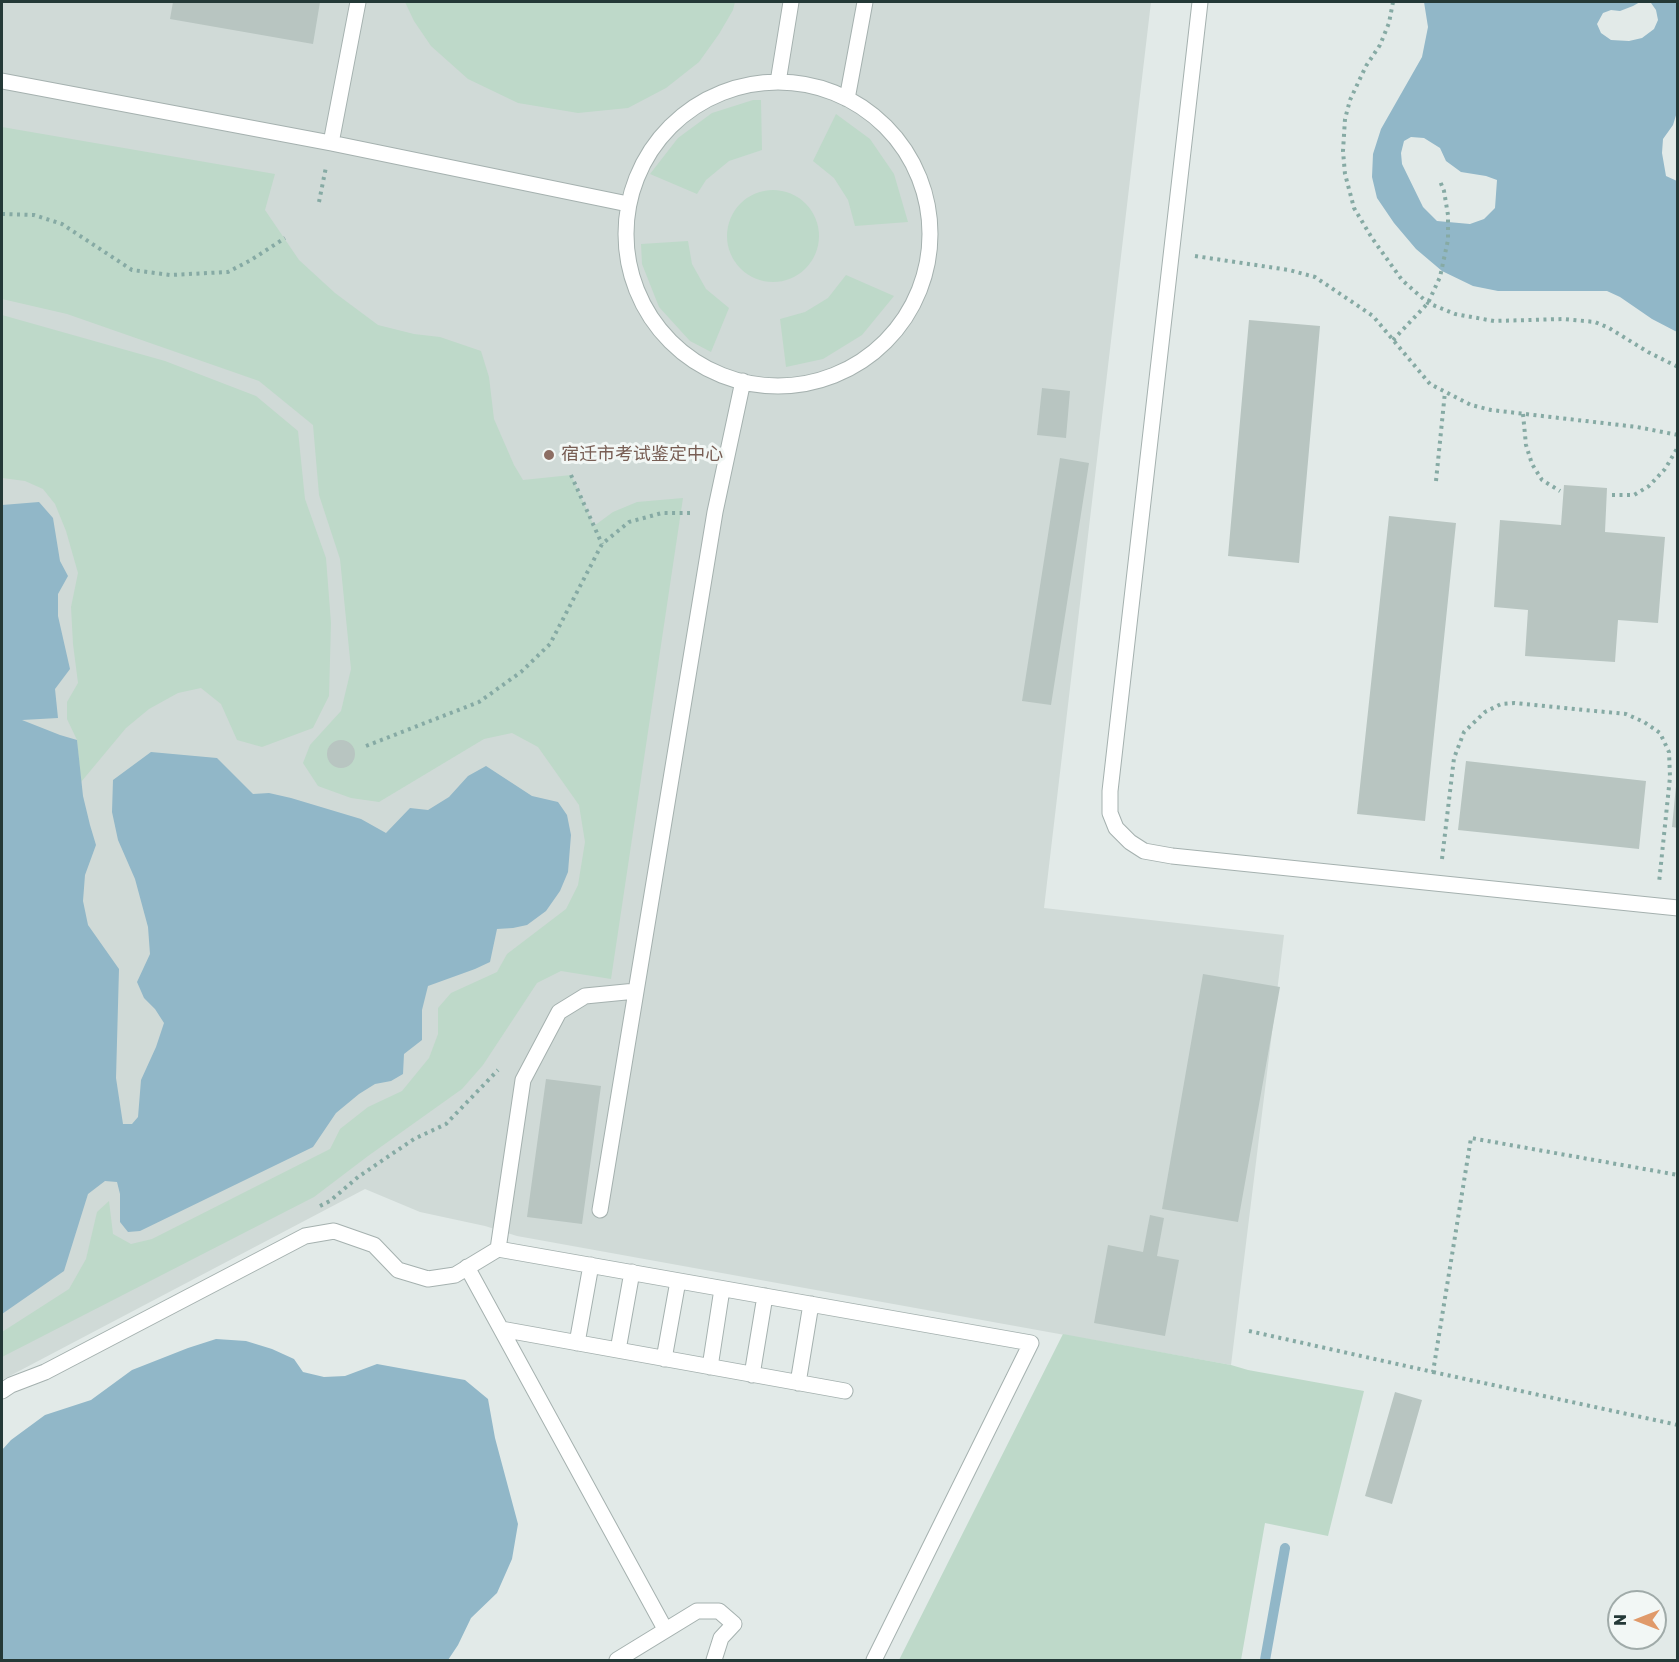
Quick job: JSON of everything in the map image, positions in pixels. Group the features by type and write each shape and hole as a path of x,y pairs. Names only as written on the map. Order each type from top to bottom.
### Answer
{"lane":[{"path":"331,143 358,2"},
{"path":"778,82 791,2"},
{"path":"847,99 865,2"},
{"path":"1200,2 1110,791 1110,813 1116,828 1130,842 1144,851 1172,856 1677,908"},
{"path":"2,81 331,143 628,204"},
{"path":"769,81 778,82 819,86 847,99 864,108 900,142 923,187 930,237 921,286 897,330 859,364 812,384 762,387 713,373 671,344 642,304 627,255 628,204 646,157 678,118 720,92 769,81"},
{"path":"600,1210 715,512 743,381"},
{"path":"498,1249 523,1080 559,1012 585,996 636,991"},
{"path":"2,1391 11,1385 45,1372 305,1236 334,1231 374,1245 398,1270 428,1279 454,1275 498,1249 1031,1343 874,1660"},
{"path":"577,1343 591,1265"},
{"path":"467,1267 665,1629"},
{"path":"618,1350 632,1272"},
{"path":"664,1359 678,1281"},
{"path":"710,1367 722,1289"},
{"path":"752,1375 765,1296"},
{"path":"798,1383 811,1304"},
{"path":"501,1329 845,1391"},
{"path":"617,1660 697,1611 719,1611 734,1624 721,1638 714,1660"}],"path":[{"path":"1393,2 1389,23 1380,45 1366,66 1350,100 1345,119 1343,151 1345,174 1354,208 1402,280 1428,303 1455,314 1494,321 1564,319 1594,322 1609,328 1677,367"},
{"path":"319,202 331,143"},
{"path":"1393,340 1428,303 1440,277 1448,240 1448,215 1440,182"},
{"path":"2,214 34,215 62,224 132,270 170,275 228,272 285,238"},
{"path":"1171,253 1289,270 1315,277 1372,316 1430,384 1471,405 1491,410 1636,427 1677,435"},
{"path":"1436,481 1445,392"},
{"path":"1523,414 1526,445 1532,464 1542,480 1560,491"},
{"path":"1612,495 1634,495 1649,486 1665,469 1677,447"},
{"path":"571,475 603,544"},
{"path":"366,746 479,702 521,672 550,644 603,544 629,522 662,513 715,512"},
{"path":"1439,883 1454,758 1464,732 1485,712 1501,704 1514,703 1626,714 1660,733 1669,752 1670,777 1657,906"},
{"path":"320,1207 330,1202 358,1177 414,1139 446,1124 494,1076 501,1066"},
{"path":"1432,1372 1471,1138 1677,1175"},
{"path":"1249,1331 1677,1425"}],"shaded area":[{"name":"宿迁市考试鉴定中心","path":"2,2 1151,2 1044,908 1284,935 1231,1365 517,1236 485,1226 420,1212 365,1189 2,1380"}],"green space":[{"path":"405,2 735,2 719,34 699,62 666,88 628,108 578,113 518,103 468,79 431,46 414,21"},
{"path":"753,100 761,100 762,150 729,161 706,180 697,194 650,174 678,138 712,113"},
{"path":"836,114 870,139 894,174 908,222 855,226 848,200 834,178 813,161"},
{"path":"2,127 275,174 265,210 299,260 335,293 378,325 414,334 440,337 481,351 489,377 494,419 523,480 571,475 594,526 613,512 637,502 683,498 611,979 561,971 537,983 483,1065 462,1089 314,1197 2,1357 2,1332 69,1289 86,1259 97,1212 109,1201 113,1234 131,1244 152,1239 330,1149 340,1129 368,1107 402,1091 429,1058 438,1034 438,1008 451,993 497,972 507,954 566,909 578,885 585,842 579,805 538,747 512,733 484,739 379,802 351,798 318,786 303,763 310,745 341,711 351,669 340,559 319,495 313,425 259,381 67,314 2,299"},
{"path":"773,190 791,194 805,204 815,218 819,236 815,254 805,268 791,278 773,282 755,278 741,268 731,254 727,236 731,218 741,204 755,194"},
{"path":"688,241 692,264 706,289 729,308 711,352 690,341 659,307 642,264 641,244"},
{"path":"846,275 894,296 862,335 823,359 786,367 780,319 805,312 828,298"},
{"path":"2,315 165,361 256,396 298,431 305,499 326,558 331,623 329,696 313,728 262,747 237,740 221,704 201,688 178,693 149,709 126,728 81,782 77,740 67,719 67,702 78,683 71,607 78,573 66,531 55,504 43,489 25,481 2,478"},
{"path":"1063,1334 1364,1391 1328,1536 1265,1523 1241,1660 899,1660"}],"water":[{"path":"1424,2 1640,2 1620,11 1611,10 1603,13 1597,24 1601,33 1611,40 1629,41 1642,38 1654,29 1658,20 1656,10 1651,3 1642,2 1677,2 1677,112 1673,125 1663,139 1662,153 1666,176 1677,181 1677,332 1607,291 1498,291 1473,286 1442,271 1416,249 1394,223 1377,198 1372,177 1373,154 1381,129 1422,57 1428,27","holes":["1411,137 1424,138 1440,148 1446,161 1461,172 1497,180 1495,208 1484,219 1470,224 1437,221 1423,207 1402,164 1401,153 1404,141"]},
{"path":"39,502 53,518 60,561 68,576 58,594 58,616 70,669 55,689 58,718 22,720 77,740 83,796 96,845 85,875 83,901 88,925 119,969 116,1078 123,1124 132,1124 138,1117 141,1080 164,1023 144,998 137,982 150,954 148,927 135,879 118,840 112,812 113,780 151,752 217,758 253,794 269,793 291,798 361,819 386,833 410,808 428,810 449,797 468,776 486,766 532,796 558,802 567,815 571,835 568,872 560,891 546,911 527,925 497,929 490,962 428,986 422,1010 422,1040 404,1054 403,1074 391,1081 375,1084 359,1094 336,1113 313,1147 140,1231 128,1232 120,1222 120,1194 117,1182 105,1181 88,1194 64,1271 2,1314 2,505"},
{"path":"216,1339 246,1341 272,1349 294,1359 303,1372 324,1377 345,1376 377,1364 465,1380 488,1399 495,1438 518,1524 512,1559 497,1593 471,1618 448,1660 2,1660 2,1450 11,1440 45,1415 91,1400 132,1370"}],"building":[{"path":"173,2 320,2 313,44 170,19"},
{"path":"1249,320 1320,326 1299,563 1228,556"},
{"path":"1042,388 1070,391 1066,438 1037,435"},
{"path":"1060,458 1089,463 1051,705 1022,701"},
{"path":"1564,485 1607,488 1605,532 1665,537 1658,623 1618,620 1615,662 1525,656 1528,610 1494,607 1500,520 1561,525"},
{"path":"1389,516 1456,523 1425,821 1357,814"},
{"path":"341,740 351,744 355,754 351,764 341,768 331,764 327,754 331,744"},
{"path":"1466,761 1646,781 1639,849 1458,830"},
{"path":"1676,786 1678,786 1678,828 1672,827"},
{"path":"1203,974 1280,987 1238,1222 1162,1209"},
{"path":"546,1079 601,1086 582,1224 527,1217"},
{"path":"1150,1215 1164,1218 1157,1256 1179,1260 1165,1336 1094,1323 1108,1245 1143,1252"},
{"path":"1395,1392 1422,1400 1392,1504 1365,1496"}],"waterway":[{"path":"1265,1660 1285,1548"}],"place":[{"name":"宿迁市考试鉴定中心","path":"549,455"}]}
